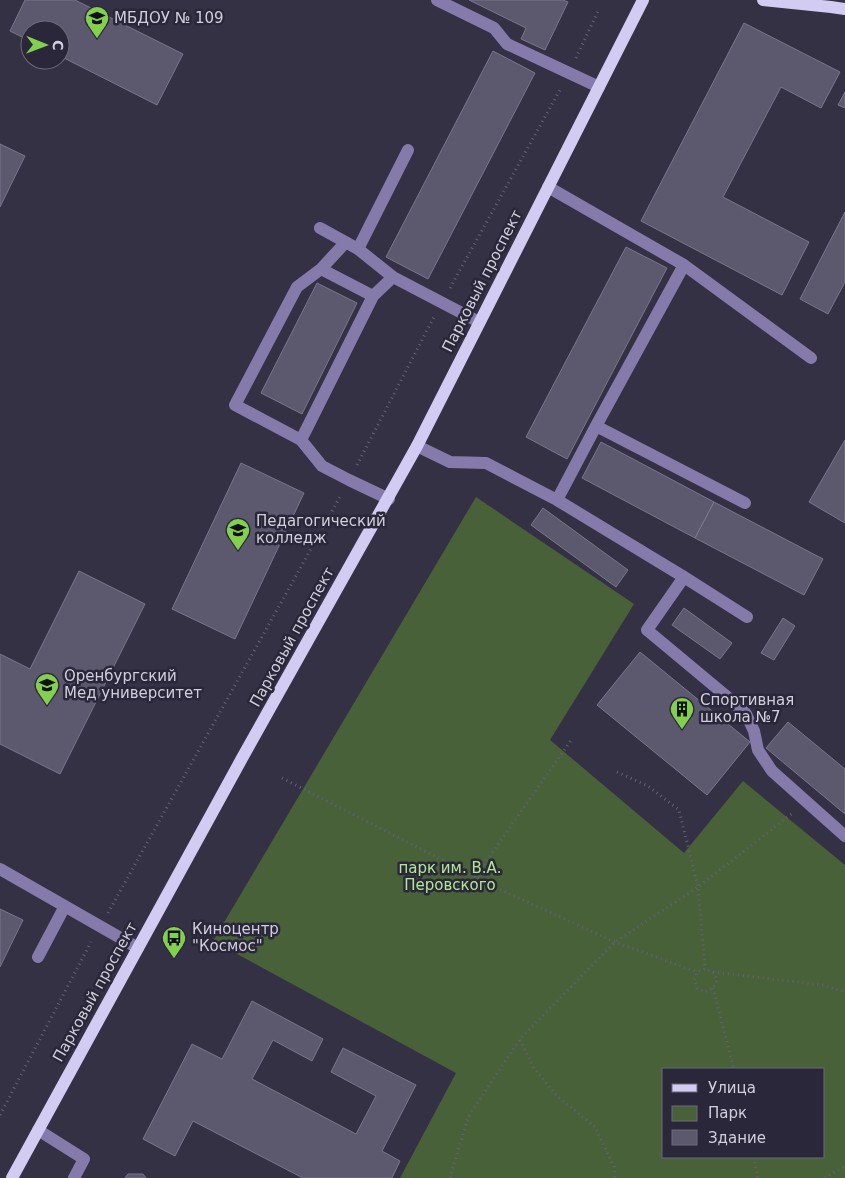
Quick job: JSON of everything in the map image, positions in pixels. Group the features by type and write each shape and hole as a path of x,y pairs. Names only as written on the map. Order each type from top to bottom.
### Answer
{"main road":[{"name":"Парковый проспект","path":"12,1178 236,768 417,446 643,0"},
{"path":"763,0 845,9"}],"lane":[{"path":"437,0 494,28 507,44 599,87"},
{"path":"358,250 408,150"},
{"path":"548,187 684,265 811,358"},
{"path":"320,228 358,250 393,277 479,322"},
{"path":"345,243 321,269 297,287 235,405 302,440 322,466 389,498"},
{"path":"557,500 684,265"},
{"path":"321,269 373,296"},
{"path":"302,440 373,296 393,277"},
{"path":"596,426 745,503"},
{"path":"417,446 450,462 486,462 557,500 748,617"},
{"path":"684,577 647,630 746,714 754,731 758,750 772,771 845,836"},
{"path":"0,869 138,948"},
{"path":"38,957 64,906"},
{"path":"38,1130 84,1159 74,1178"}],"path":[{"path":"0,1115 100,926 349,480 441,303 569,73 598,11"},
{"path":"475,877 572,739"},
{"path":"617,772 648,786 679,810 698,887 705,969"},
{"path":"282,778 501,890 615,942 697,972 705,969 713,972 823,985 845,992"},
{"path":"450,1178 468,1117 520,1039 615,942 698,887 806,802"},
{"path":"697,972 694,980 697,988 705,992 713,988 717,980 713,972"},
{"path":"713,988 734,1068"},
{"path":"520,1039 534,1068 558,1097 595,1127 614,1168 615,1178"},
{"path":"754,1158 758,1178"},
{"path":"825,1178 845,1166"}],"green space":[{"name":"парк им. В.А. Перовского","path":"476,497 634,604 550,740 684,853 743,781 845,865 845,1178 400,1178 456,1073 213,941"}],"building":[{"path":"25,0 75,0 183,54 157,105 70,61 70,20 20,20 20,36 10,31"},
{"path":"469,0 563,0 568,2 545,50 521,39 526,28"},
{"path":"744,23 840,72 821,108 781,87 723,197 809,242 782,295 641,221"},
{"path":"493,51 535,73 428,279 386,257"},
{"path":"845,92 845,108 838,105"},
{"path":"0,144 25,156 0,207"},
{"path":"845,212 845,282 828,314 800,299"},
{"path":"626,247 667,268 567,459 526,437"},
{"path":"317,283 357,303 302,414 261,393"},
{"path":"845,440 845,523 809,502"},
{"path":"601,442 714,502 695,538 582,478"},
{"name":"Педагогический колледж","path":"241,463 304,493 235,639 172,609"},
{"path":"714,502 823,559 804,595 695,538"},
{"path":"543,508 628,570 616,587 531,525"},
{"name":"Оренбургский Мед университет","path":"79,571 145,604 60,774 0,744 0,654 30,669"},
{"path":"684,608 732,643 720,659 672,625"},
{"path":"783,618 795,626 774,660 761,653"},
{"name":"Спортивная школа №7","path":"640,652 750,742 707,795 597,705"},
{"path":"788,722 845,769 845,814 766,748"},
{"path":"0,909 23,920 0,967"},
{"path":"252,1001 323,1039 312,1061 273,1040 252,1079 356,1134 376,1096 331,1072 343,1048 416,1085 382,1151 400,1161 392,1178 303,1178 193,1121 175,1156 143,1139 192,1044 222,1059"},
{"path":"128,1174 143,1174 146,1178 125,1178"}],"place":[{"name":"МБДОУ № 109","path":"97,39"},
{"name":"Педагогический колледж","path":"238,551"},
{"name":"Оренбургский Мед университет","path":"47,706"},
{"name":"Спортивная школа №7","path":"682,730"},
{"name":"Киноцентр \"Космос\"","path":"174,959"}]}
